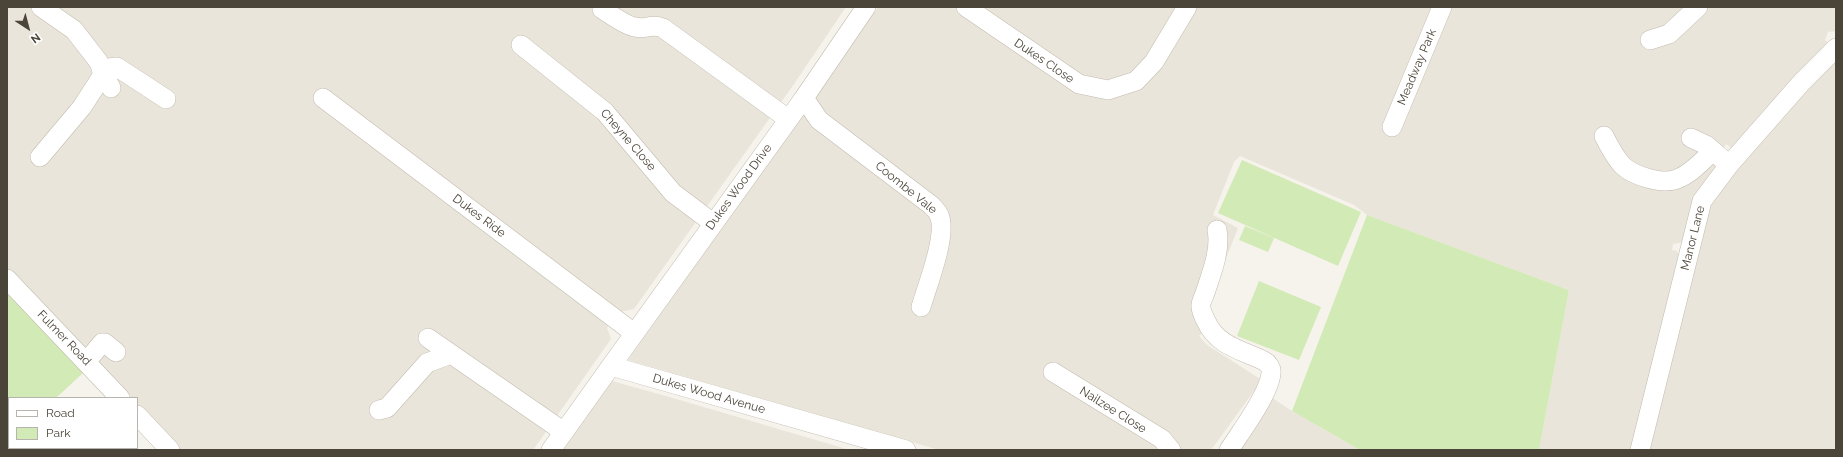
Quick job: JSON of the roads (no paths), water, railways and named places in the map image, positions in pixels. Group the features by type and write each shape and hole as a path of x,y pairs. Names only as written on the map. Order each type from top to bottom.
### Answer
{"street":[{"path":"41,7 74,30 98,61 105,77"},
{"name":"Dukes Wood Drive","path":"611,366 634,332 804,98 866,7"},
{"name":"Dukes Close","path":"966,7 1078,84 1108,90 1136,81 1154,62 1187,7"},
{"name":"Meadway Park","path":"1392,127 1442,7"},
{"path":"1650,40 1669,34 1698,7"},
{"path":"602,9 634,27 643,28 655,24 663,28 788,119"},
{"name":"Cheyne Close","path":"521,45 605,112 673,193 713,223"},
{"name":"Manor Lane","path":"1640,450 1702,200 1729,165 1801,83 1836,48"},
{"path":"40,157 105,77 117,67 166,99"},
{"name":"Dukes Ride","path":"324,98 634,332"},
{"name":"Coombe Vale","path":"804,98 819,120 931,206 940,215 940,245 921,307"},
{"path":"1604,136 1625,168 1653,180 1667,182 1687,174 1713,151"},
{"path":"1691,138 1706,145 1729,165"},
{"path":"1217,230 1217,248 1212,272 1200,306 1204,317 1213,334 1222,342 1265,362 1270,367 1271,373 1265,391 1228,450"},
{"name":"Fulmer Road","path":"7,279 119,397"},
{"path":"428,338 564,432"},
{"path":"86,362 102,344 105,343 116,352"},
{"path":"379,410 387,408 428,362 450,354"},
{"path":"551,450 611,366"},
{"name":"Dukes Wood Avenue","path":"611,366 906,450"},
{"name":"Nailzee Close","path":"1053,372 1162,440 1171,450"},
{"path":"138,416 170,450"}]}
